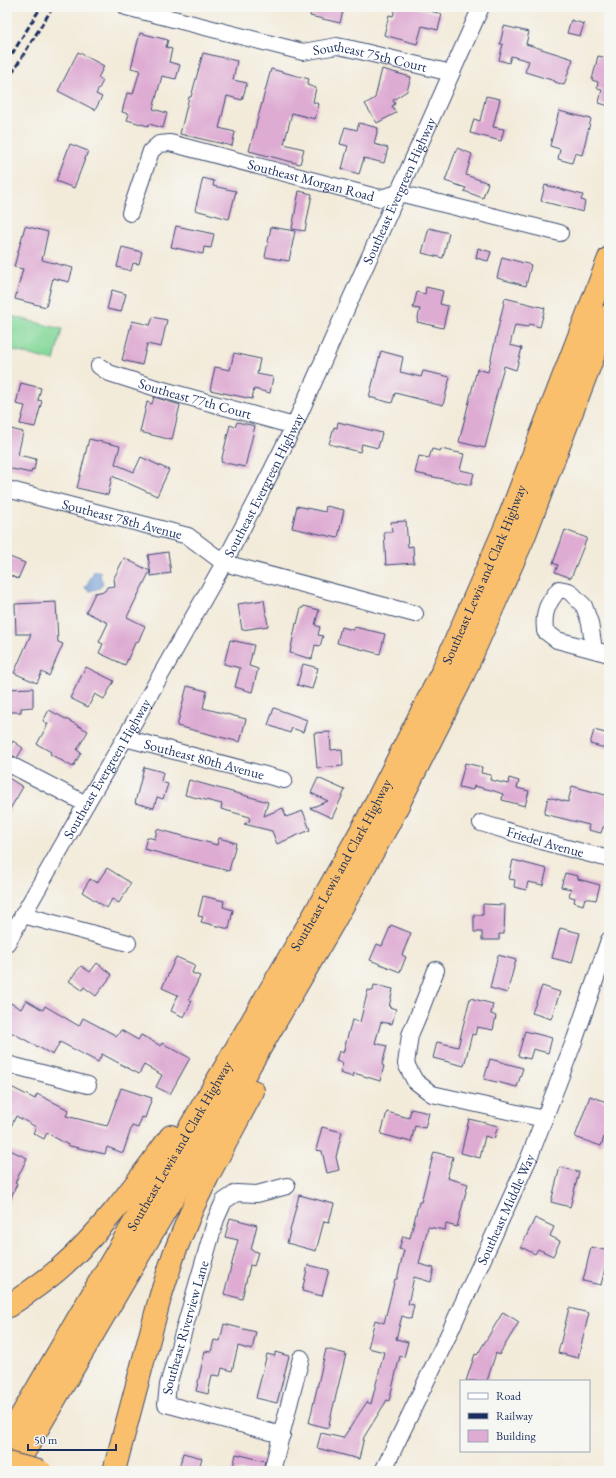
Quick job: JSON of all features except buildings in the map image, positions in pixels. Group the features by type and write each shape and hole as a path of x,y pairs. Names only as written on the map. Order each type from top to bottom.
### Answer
{"highway":[{"name":"Southeast Lewis and Clark Highway","path":"7,1440 310,922 368,818 441,674 505,528 609,258"},
{"name":"Southeast Lewis and Clark Highway","path":"13,1471 332,926 388,825 460,682 524,537 609,316"},
{"path":"114,1471 162,1291 183,1231 222,1146 310,989 332,926"},
{"path":"7,1307 59,1270 98,1230 173,1133 212,1090"}],"main road":[{"path":"7,1462 42,1471"}],"street":[{"name":"Southeast 75th Court","path":"126,7 303,52 337,46 451,73"},
{"name":"Southeast Evergreen Highway","path":"7,943 224,563 258,498 294,426 481,7"},
{"name":"Southeast Morgan Road","path":"130,213 151,151 159,144 170,143 380,198 399,193 560,233"},
{"name":"Southeast 77th Court","path":"99,366 109,373 156,388 294,426"},
{"name":"Southeast 78th Avenue","path":"7,489 188,536 224,563 415,614"},
{"path":"594,650 609,654"},
{"name":"Southeast 80th Avenue","path":"125,738 284,780"},
{"path":"7,763 86,804"},
{"name":"Friedel Avenue","path":"481,823 609,859"},
{"path":"23,915 128,943"},
{"name":"Southeast Middle Way","path":"383,1471 501,1221 529,1158 575,1039 609,940"},
{"path":"436,970 410,1036 406,1064 415,1081 432,1094 544,1119"},
{"path":"7,1064 88,1085"},
{"name":"Southeast Riverview Lane","path":"282,1435 166,1404 168,1385 216,1219 224,1201 236,1193 257,1194 287,1186"},
{"path":"272,1471 301,1358"}],"green space":[{"path":"7,315 62,329 54,361 7,349"}],"water":[{"path":"95,570 101,573 100,576 103,583 100,588 90,591 85,588"}],"railway":[{"path":"7,62 41,7"},
{"path":"7,81 53,7"}]}
